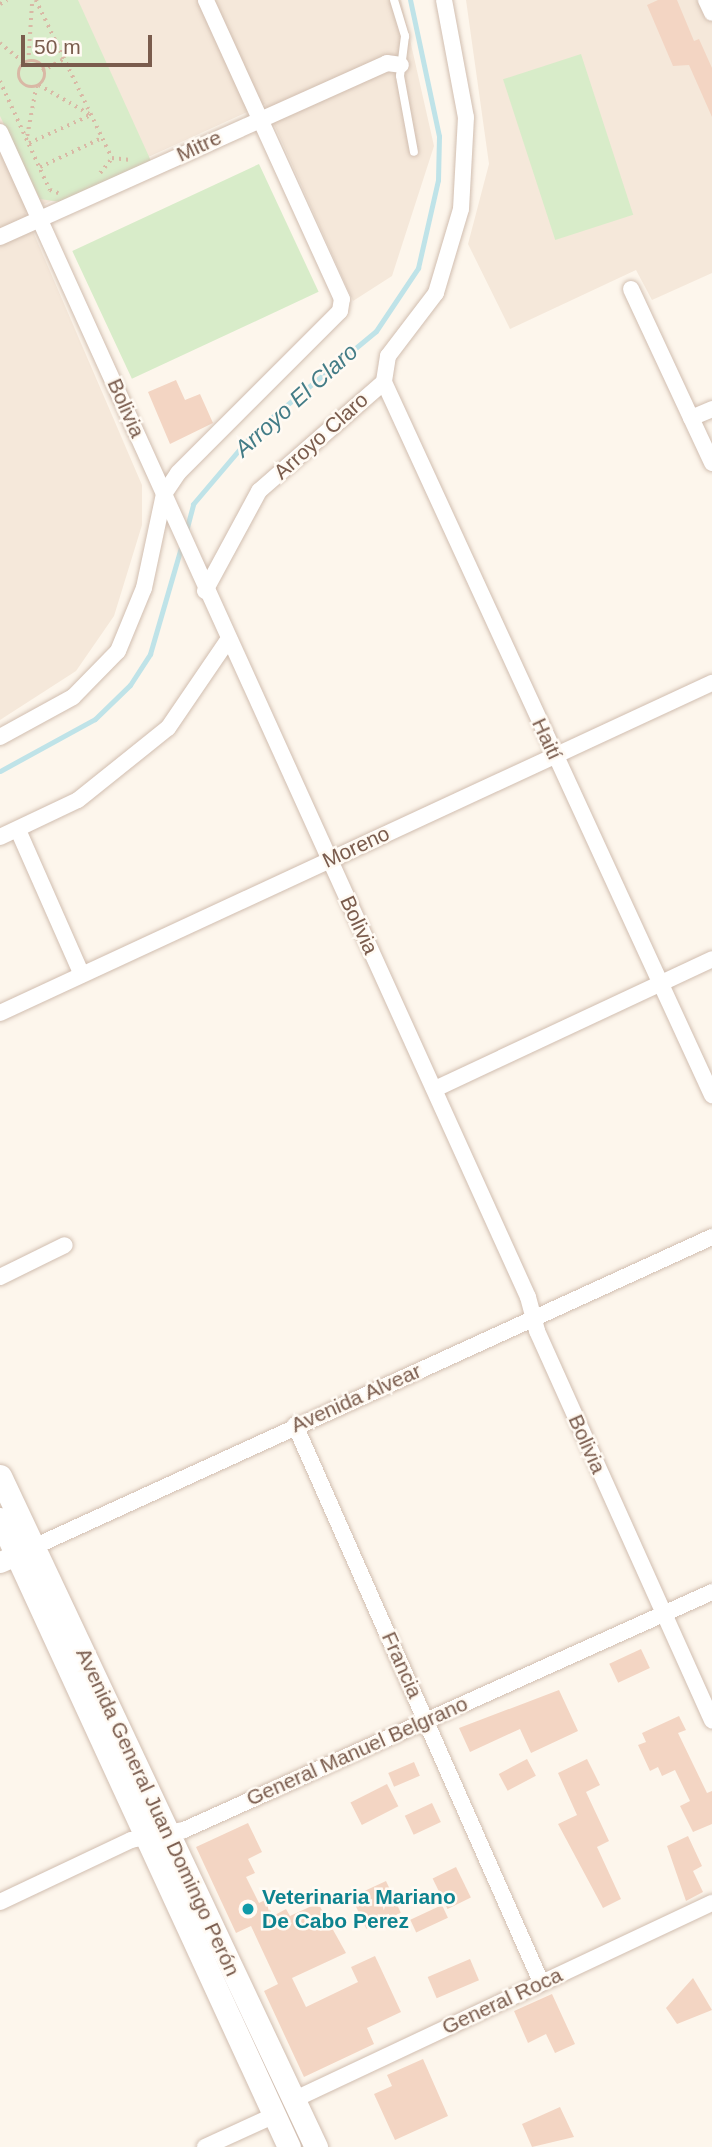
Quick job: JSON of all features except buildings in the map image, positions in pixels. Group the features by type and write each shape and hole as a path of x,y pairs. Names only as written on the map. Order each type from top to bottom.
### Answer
{"main road":[{"name":"Avenida General Juan Domingo Perón","path":"0,1476 16,1555"},
{"name":"Avenida General Juan Domingo Perón","path":"0,1519 316,2147"},
{"name":"Avenida General Juan Domingo Perón","path":"158,1833 289,2147"}],"street":[{"path":"0,737 74,697 118,651 144,588 167,502 234,411 341,311 342,299 262,117 206,0"},
{"name":"Arroyo Claro","path":"205,591 259,491 384,382 388,356 436,293 461,209 466,117 444,0"},
{"path":"706,0 712,13"},
{"name":"Mitre","path":"0,237 387,63 401,65"},
{"name":"Bolivia","path":"0,132 41,218 205,591 435,1089 662,1614 712,1720"},
{"path":"631,289 712,463"},
{"name":"Haití","path":"384,382 712,1095"},
{"path":"691,418 712,409"},
{"path":"0,837 78,800 168,728 228,640"},
{"name":"Moreno","path":"0,1013 712,683"},
{"path":"18,830 82,975"},
{"path":"435,1089 712,959"},
{"name":"Avenida Alvear","path":"16,1555 295,1425 712,1237"},
{"path":"0,1277 65,1245"},
{"name":"Francia","path":"295,1425 541,1982"},
{"name":"General Manuel Belgrano","path":"0,1902 427,1719 712,1592"},
{"name":"General Roca","path":"293,2100 712,1903"},
{"path":"205,2147 275,2115"}],"lane":[{"path":"394,0 405,36 401,65 414,152"}],"path":[{"path":"0,4 7,0"},
{"path":"34,0 112,158"},
{"path":"26,63 34,0"},
{"path":"0,43 26,63"},
{"path":"35,58 42,71 47,81 30,90 18,67 35,58"},
{"path":"42,71 64,59"},
{"path":"0,81 50,190 62,195"},
{"path":"37,86 91,115"},
{"path":"27,137 37,86"},
{"path":"23,146 91,115"},
{"path":"40,167 103,138"}],"shaded area":[{"path":"0,0 401,0 434,146 392,276 353,301 265,104 25,213 142,485 142,525 114,616 76,671 0,720"},
{"path":"466,0 712,0 712,273 652,300 636,270 510,329 468,244 489,164"}],"green space":[{"path":"0,0 78,0 151,161 60,202 40,199 0,116"},
{"path":"581,54 633,215 555,240 503,79"},
{"path":"259,164 319,292 132,379 72,251"}],"waterway":[{"name":"Arroyo El Claro","path":"186,531 193,504 254,432 376,331 418,268 438,180 439,136 410,0"},
{"name":"Arroyo El Claro","path":"0,771 95,719 130,685 150,654 182,544"}],"place":[{"name":"Veterinaria Mariano De Cabo Perez","path":"248,1909"}]}
